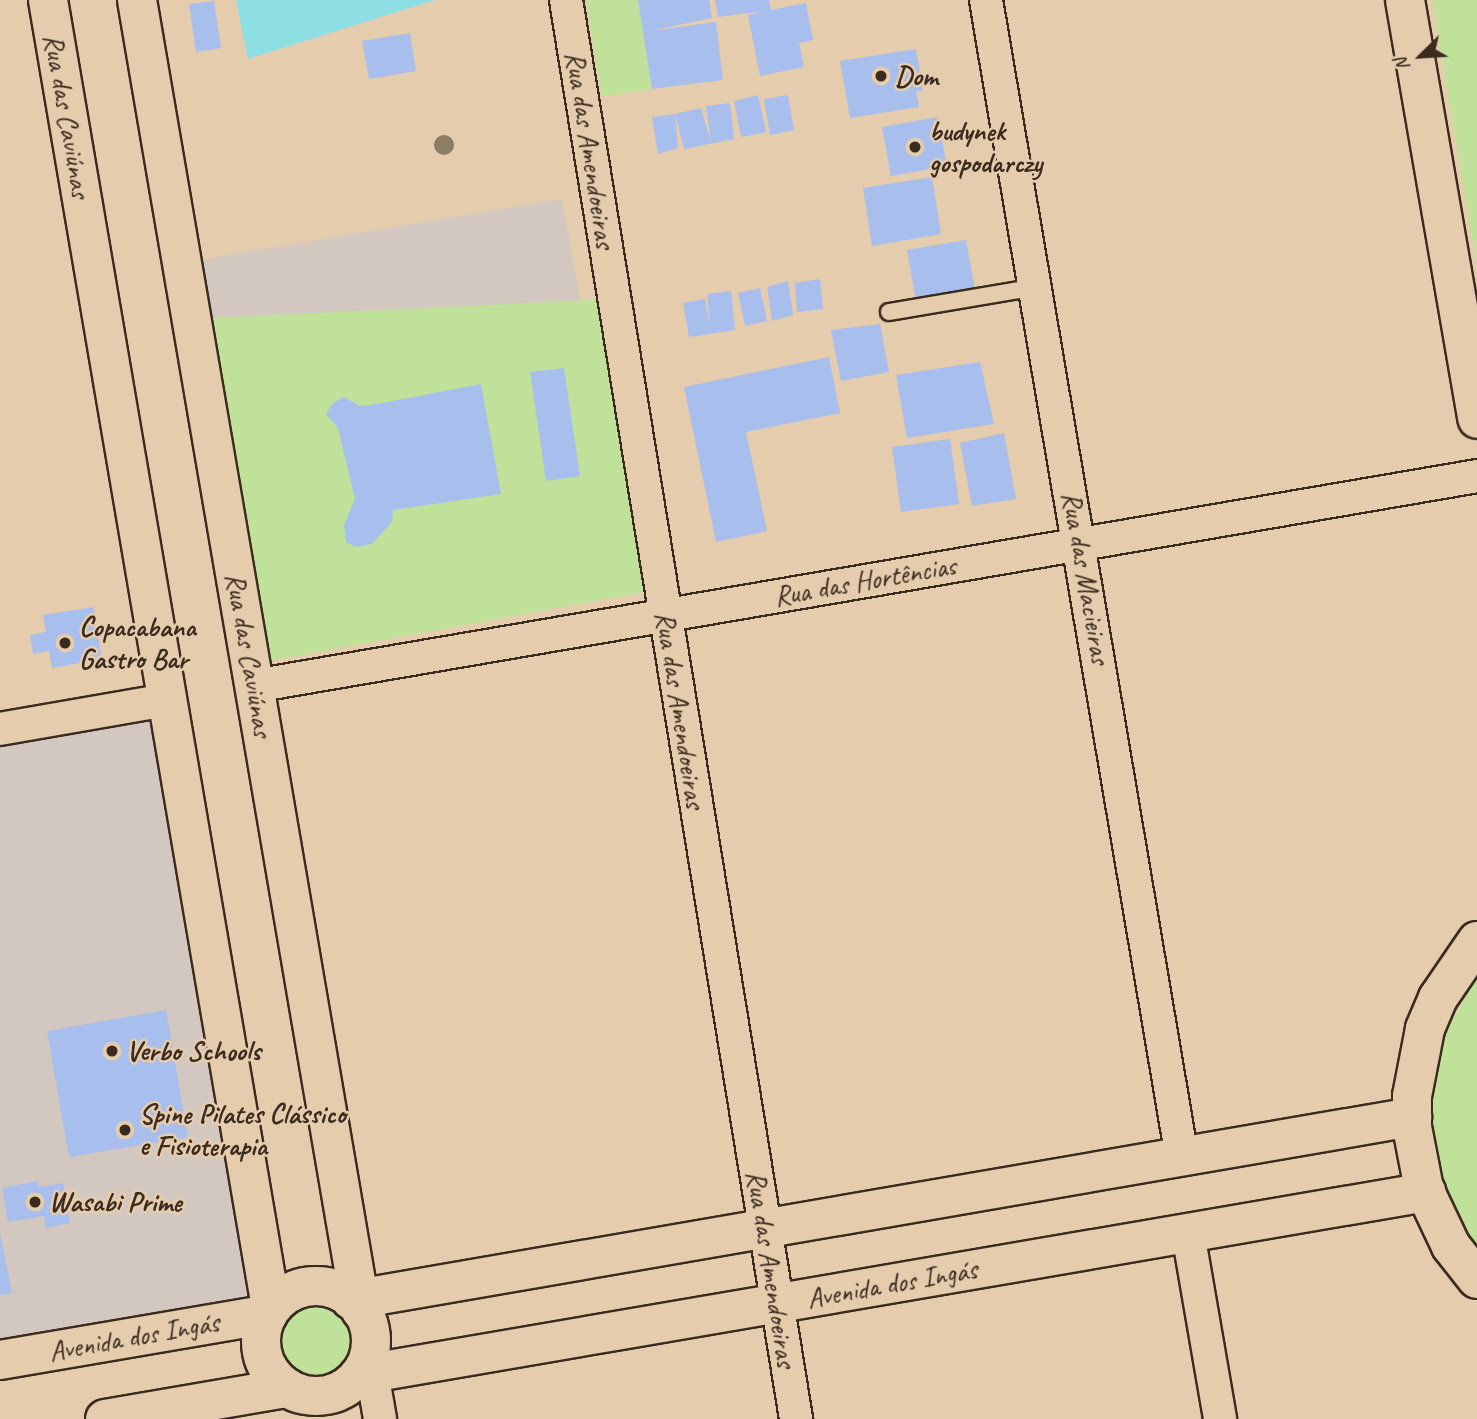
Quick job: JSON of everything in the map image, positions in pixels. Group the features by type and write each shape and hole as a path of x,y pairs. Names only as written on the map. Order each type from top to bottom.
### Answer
{"street":[{"name":"Rua das Caviúnas","path":"48,0 270,1311 261,1349 273,1376 287,1388"},
{"name":"Rua das Caviúnas","path":"137,0 357,1303 370,1334 367,1368 380,1419"},
{"name":"Rua das Amendoeiras","path":"566,0 775,1304 796,1419"},
{"name":"Rua das Macieiras","path":"986,0 1037,287 1182,1157"},
{"path":"1405,0 1477,419"},
{"name":"Rua das Hortências","path":"254,686 1477,476"},
{"path":"0,729 167,700"},
{"path":"1477,941 1455,969 1425,1030 1416,1062 1412,1118 1426,1192 1451,1245 1477,1279"},
{"path":"270,1311 282,1297 309,1287 337,1290 357,1303 764,1228 1412,1118"},
{"name":"Avenida dos Ingás","path":"367,1368 775,1304 1426,1192"},
{"path":"1188,1233 1220,1419"},
{"name":"Avenida dos Ingás","path":"0,1360 270,1311"},
{"path":"104,1419 287,1388 310,1396 324,1396 350,1385 367,1368"}],"lane":[{"path":"889,312 1037,287"}],"shaded area":[{"path":"562,199 581,304 212,318 200,260"},
{"path":"157,706 256,1296 0,1344 0,731"}],"green space":[{"path":"586,0 638,0 652,89 602,97"},
{"path":"1432,0 1477,0 1477,266"},
{"path":"613,299 666,588 269,661 212,318"},
{"path":"1477,975 1477,1248 1442,1179 1431,1119 1433,1089 1447,1030"},
{"path":"316,1300 332,1304 345,1312 353,1325 357,1341 353,1357 345,1370 332,1378 316,1382 300,1378 287,1370 279,1357 275,1341 279,1325 287,1312 300,1304"}],"water":[{"path":"236,0 435,0 248,59"}],"building":[{"path":"638,0 709,0 712,18 650,31 716,22 723,80 652,89"},
{"name":"Dom","path":"715,0 769,0 771,10 806,3 813,40 799,43 804,67 760,76 748,15 764,11 718,17"},
{"path":"214,1 221,48 196,52 189,4"},
{"path":"410,33 416,71 369,79 362,41"},
{"name":"Dom","path":"916,49 923,91 916,91 919,107 850,118 840,61"},
{"path":"758,95 766,132 741,137 734,101"},
{"path":"788,95 794,130 770,135 764,99"},
{"path":"730,103 734,139 684,149 675,114 701,108 711,142 706,106"},
{"path":"675,114 678,148 658,154 652,117"},
{"name":"budynek gospodarczy","path":"938,117 947,166 891,176 882,127"},
{"path":"932,177 941,234 872,246 863,188"},
{"path":"966,240 975,290 916,300 907,250"},
{"path":"820,279 823,309 797,312 795,283"},
{"path":"788,281 793,315 772,321 767,287"},
{"path":"760,288 767,321 745,326 738,293"},
{"path":"731,291 735,330 689,337 683,303 705,299 710,327 707,294"},
{"path":"880,324 889,372 841,381 831,330"},
{"path":"829,357 840,413 746,432 767,531 716,542 684,387"},
{"path":"980,362 994,424 907,438 896,375"},
{"path":"564,368 580,476 546,481 530,372"},
{"path":"481,384 501,494 393,510 392,522 372,544 356,547 346,542 344,525 355,499 338,428 326,414 333,403 344,397 360,406 371,405"},
{"path":"1004,433 1016,499 972,506 960,443"},
{"path":"950,439 959,504 901,512 892,447"},
{"name":"Copacabana Gastro Bar","path":"93,607 102,659 52,668 49,651 33,654 30,635 46,632 43,615"},
{"path":"166,1010 188,1137 69,1157 47,1031"},
{"name":"Wasabi Prime","path":"38,1181 39,1187 63,1183 70,1223 46,1228 44,1216 8,1222 2,1188"},
{"path":"0,1233 12,1293 0,1295"}],"place":[{"name":"Dom","path":"881,76"},
{"name":"budynek gospodarczy","path":"915,147"},
{"name":"Copacabana Gastro Bar","path":"65,643"},
{"name":"Verbo Schools","path":"112,1051"},
{"name":"Spine Pilates Clássico e Fisioterapia","path":"125,1130"},
{"name":"Wasabi Prime","path":"35,1202"}]}
